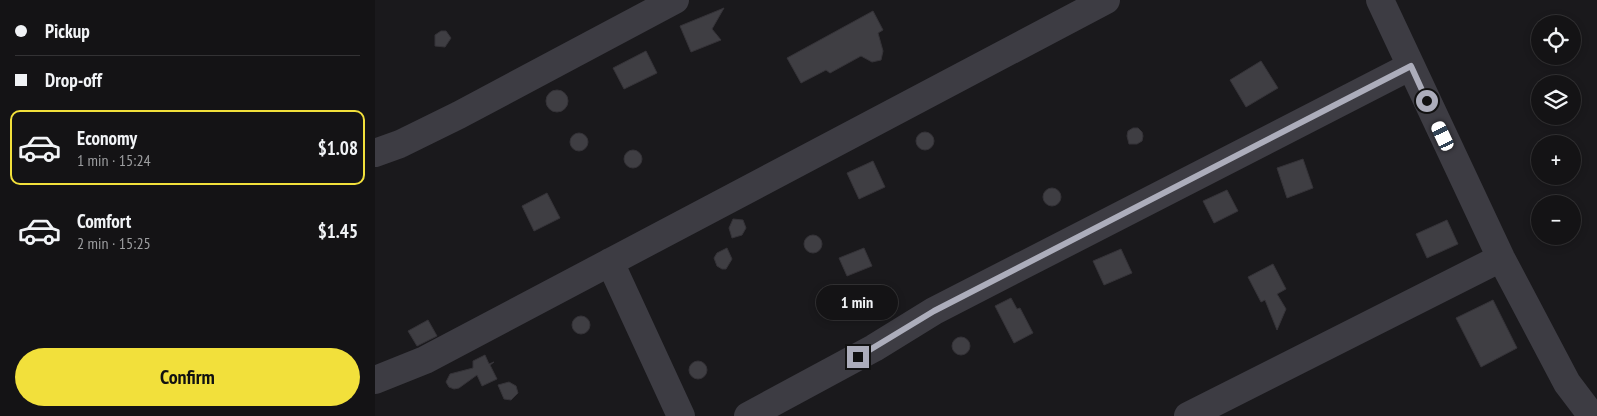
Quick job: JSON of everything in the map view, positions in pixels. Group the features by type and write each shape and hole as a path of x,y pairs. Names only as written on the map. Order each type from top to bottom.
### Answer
{"street":[{"path":"375,153 400,144 459,115 675,0"},
{"path":"375,380 425,360 1106,0"},
{"path":"1380,0 1501,258 1567,383 1592,416"},
{"path":"748,416 874,348 934,311 1411,66"},
{"path":"1188,416 1501,258"},
{"path":"610,262 681,416"}],"building":[{"path":"724,8 712,29 721,40 691,52 680,26"},
{"path":"873,11 883,30 878,33 883,51 881,60 872,62 861,56 830,73 826,70 801,83 787,58"},
{"path":"441,31 446,31 451,38 445,47 435,46 435,35"},
{"path":"646,51 657,73 624,89 613,68"},
{"path":"1261,61 1278,88 1246,107 1230,80"},
{"path":"557,90 565,93 568,101 565,109 557,112 549,109 546,101 549,93"},
{"path":"1138,128 1142,132 1142,141 1137,144 1129,144 1128,131"},
{"path":"925,132 931,135 934,141 931,147 925,150 919,147 916,141 919,135"},
{"path":"579,133 585,136 588,142 585,148 579,151 573,148 570,142 573,136"},
{"path":"633,150 639,153 642,159 639,165 633,168 627,165 624,159 627,153"},
{"path":"1303,159 1313,188 1287,198 1277,168"},
{"path":"873,161 885,187 859,199 847,173"},
{"path":"1052,188 1058,191 1061,197 1058,203 1052,206 1046,203 1043,197 1046,191"},
{"path":"1227,190 1238,211 1214,223 1203,201"},
{"path":"547,193 560,218 534,231 522,206"},
{"path":"733,219 743,220 746,228 742,235 732,238 729,228"},
{"path":"1447,220 1458,244 1427,258 1416,234"},
{"path":"813,235 819,238 822,244 819,250 813,253 807,250 804,244 807,238"},
{"path":"727,248 732,259 726,269 722,269 717,266 714,258 717,253"},
{"path":"864,248 872,266 847,276 839,258"},
{"path":"1121,249 1132,273 1104,285 1093,261"},
{"path":"1273,264 1286,289 1277,294 1286,309 1277,330 1265,300 1261,302 1248,277"},
{"path":"1011,298 1017,309 1020,308 1033,333 1014,343 995,306"},
{"path":"1493,300 1517,348 1481,367 1456,318"},
{"path":"581,316 587,319 590,325 587,331 581,334 575,331 572,325 575,319"},
{"path":"428,320 437,336 417,346 408,331"},
{"path":"961,337 967,340 970,346 967,352 961,355 955,352 952,346 955,340"},
{"path":"485,355 489,364 494,362 490,365 497,379 482,386 477,375 459,388 449,387 446,382 450,374 473,368 473,361"},
{"path":"698,361 704,364 707,370 704,376 698,379 692,376 689,370 692,364"},
{"path":"509,382 516,386 518,393 511,400 504,399 498,385"}],"route":[{"path":"858,357 934,311 1411,66 1427,101"}]}
